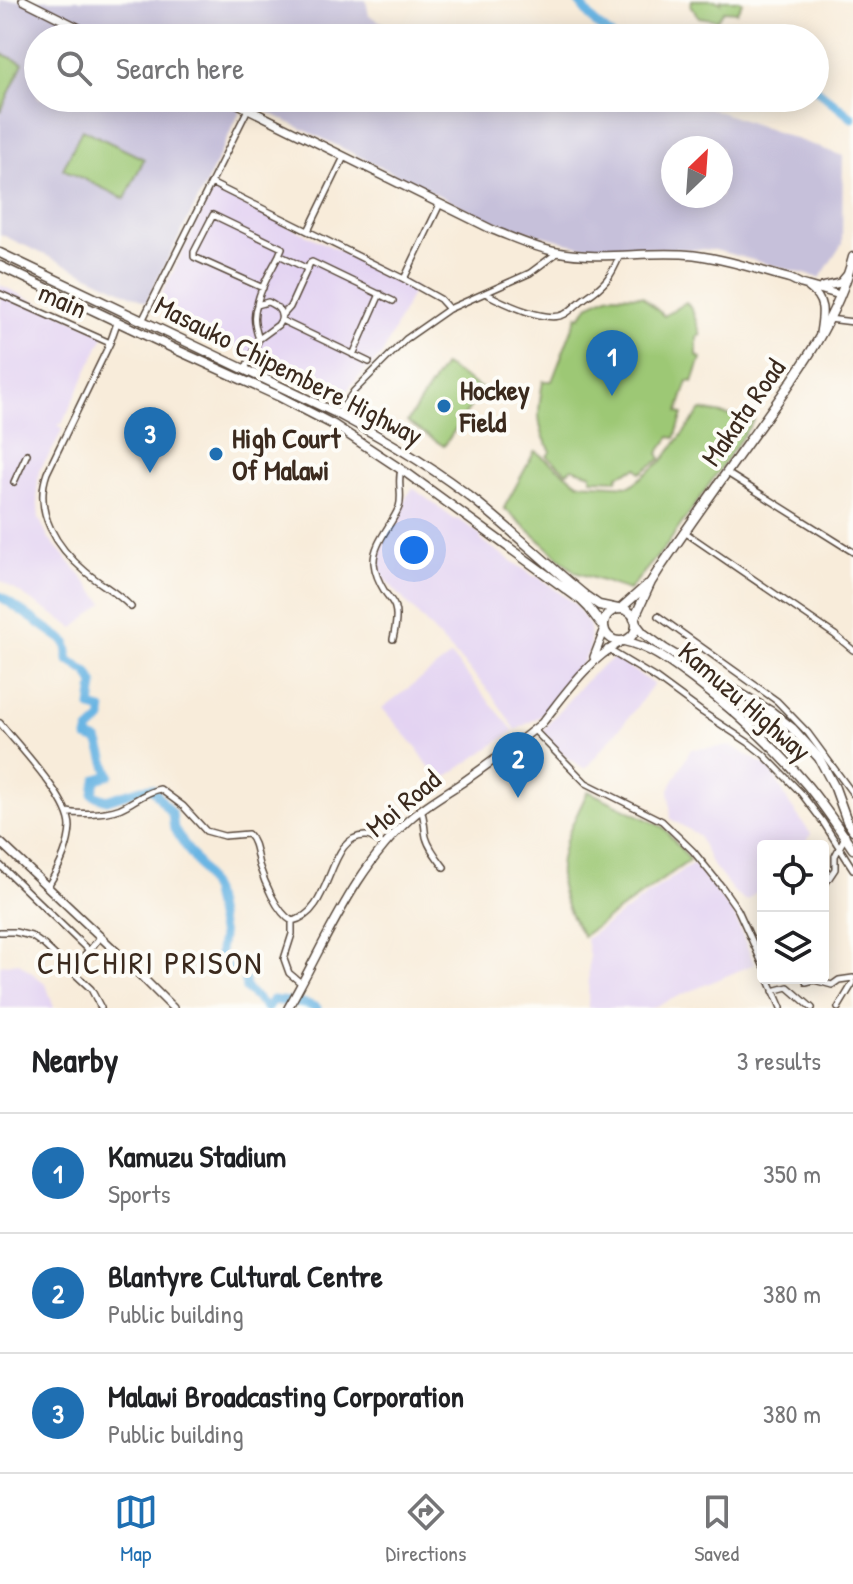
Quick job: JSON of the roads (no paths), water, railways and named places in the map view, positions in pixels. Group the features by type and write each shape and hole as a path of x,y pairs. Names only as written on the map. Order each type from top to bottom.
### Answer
{"main road":[{"path":"23,0 71,24"},
{"path":"254,112 493,230 532,245 587,255 691,255 791,279 813,290 823,304 820,335"},
{"name":"Masauko Chipembere Highway","path":"0,253 380,436 423,462 477,502 586,596 599,605 619,609"},
{"name":"Makata Road","path":"635,622 651,582 797,373 820,335 840,295 853,257"},
{"name":"Masauko Chipembere Highway","path":"0,266 304,409 353,437 581,600 604,630"},
{"path":"815,287 840,283 849,272"},
{"path":"801,284 840,295"},
{"path":"405,472 423,462"},
{"name":"Makata Road","path":"619,609 651,582"},
{"path":"626,610 635,622 633,635 607,649 589,665 599,647 605,618 613,611 626,610"},
{"name":"Kamuzu Highway","path":"635,622 643,633 665,649 772,712 792,728 819,758 853,827"},
{"path":"604,630 611,639 622,641"},
{"name":"Kamuzu Highway","path":"622,641 658,653 738,715 808,786 853,849"},
{"name":"Moi Road","path":"290,1004 361,874 384,845 421,809 486,766 542,723 589,665"},
{"path":"0,842 173,1008"}],"street":[{"path":"142,321 246,112"},
{"path":"308,231 344,157"},
{"path":"211,183 404,279 440,299 449,309"},
{"path":"404,279 440,203"},
{"path":"259,339 254,316 282,248 213,215 194,257 263,288"},
{"path":"338,414 354,391 406,339 449,309 530,273 558,252"},
{"path":"279,255 308,269"},
{"path":"487,293 516,308 544,316 563,316 599,289 611,276 620,255"},
{"path":"244,370 259,339 278,325 290,307 310,263 315,262 393,301"},
{"name":"main","path":"0,294 110,343"},
{"path":"353,355 380,294"},
{"path":"257,305 268,302 277,306 281,318 369,362"},
{"path":"829,319 853,322"},
{"path":"118,322 47,473 43,497 45,518 62,547 86,572 114,590 131,607"},
{"path":"14,482 27,454"},
{"path":"393,639 395,606 383,590 374,561 380,541 400,504 399,477 405,472"},
{"path":"727,473 853,552"},
{"path":"686,533 853,650"},
{"path":"658,616 777,701 808,733 853,793"},
{"path":"607,649 657,679 764,755 801,793 853,869"},
{"path":"0,723 49,783 67,812 70,827 66,846 48,886"},
{"path":"534,730 586,783 662,821 675,833 722,887 757,946"},
{"path":"67,812 77,815 113,811 160,789 183,806 206,831 224,836 251,836 271,893 285,917 292,921 304,917 313,909 347,843 365,836 384,845"},
{"path":"421,809 426,837 444,867"},
{"path":"829,878 835,869 835,856 853,827"},
{"path":"0,865 88,950"},
{"path":"292,921 292,934 284,959 289,973 301,983"},
{"path":"0,932 31,936 44,945 91,989 101,1008"},
{"path":"73,970 101,936"},
{"path":"828,984 839,980 853,981 838,1008"},
{"path":"770,984 781,1008"},
{"path":"773,991 788,987 812,1008"}],"waterway":[{"path":"577,0 596,24"},
{"path":"829,99 852,118"},
{"path":"0,596 66,642 68,660 88,673 94,684 91,707 102,710 102,719 87,737 98,741 110,775 97,779 93,795 107,800 152,788 172,814 174,829 213,892 222,936 219,958 223,968 243,968 246,989 267,1008 273,1000 317,1008"}],"place":[{"name":"Kamuzu Stadium","path":"612,396"},
{"name":"Hockey Field","path":"444,406"},
{"name":"High Court Of Malawi","path":"216,454"},
{"name":"Malawi Broadcasting Corporation","path":"150,473"},
{"name":"Blantyre Cultural Centre","path":"518,798"}],"district":[{"name":"CHICHIRI PRISON","path":"150,963"}]}
